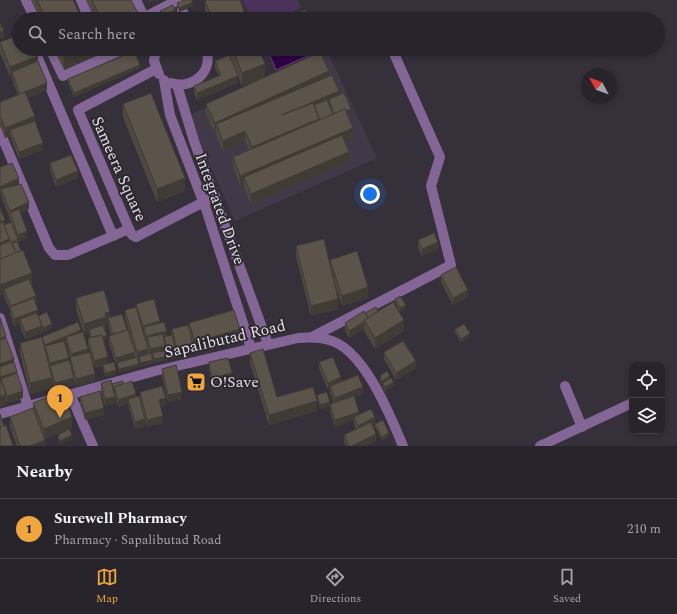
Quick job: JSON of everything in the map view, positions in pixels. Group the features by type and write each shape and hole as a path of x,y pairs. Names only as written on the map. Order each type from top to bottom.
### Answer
{"street":[{"path":"26,0 32,12"},
{"path":"81,0 86,12"},
{"path":"136,0 142,12"},
{"path":"160,12 176,6"},
{"path":"37,56 113,236"},
{"path":"53,56 63,76 100,56"},
{"path":"155,56 154,61 156,69 164,80 177,85 185,85 200,77 208,62 207,56"},
{"path":"312,337 451,266 431,186 440,158 395,56"},
{"name":"Sameera Square","path":"156,69 78,110 129,229 132,235 136,237 216,196"},
{"name":"Integrated Drive","path":"164,80 170,116 203,203 252,348"},
{"name":"Integrated Drive","path":"177,85 194,141 216,196 268,344"},
{"path":"0,132 49,248 55,255 68,255 129,229"},
{"path":"190,169 204,164"},
{"path":"0,318 15,349 28,407"},
{"name":"Sapalibutad Road","path":"0,414 155,371 268,344 298,338 312,337 330,340 341,346 364,368 382,400 403,446"},
{"path":"565,386 582,427"},
{"path":"70,394 93,446"},
{"path":"543,445 629,405"}],"shaded area":[{"path":"242,0 297,0 301,8 292,12 248,12"},
{"path":"270,56 308,56 276,70"},
{"path":"316,56 329,56 377,158 235,221 188,116"}],"building":[{"path":"37,0 73,0 79,12 43,12"},
{"path":"92,0 131,0 137,12 98,12"},
{"path":"184,0 192,0 193,2 179,8 177,3"},
{"path":"205,0 240,0 244,12 209,12"},
{"path":"173,5 175,10 171,12 160,11"},
{"path":"0,23 4,31 0,32"},
{"path":"12,38 12,56 38,56 10,67 0,42"},
{"path":"122,56 136,56 140,65 74,93 68,79"},
{"path":"229,56 238,76 197,93 194,86 221,75 215,61"},
{"path":"236,56 262,56 265,64 242,73"},
{"path":"311,56 322,56 329,71 215,123 206,104"},
{"path":"38,61 47,83 20,94 12,72"},
{"path":"332,75 339,91 282,115 313,103 319,119 252,147 245,131 223,141 216,124"},
{"path":"25,92 35,116 5,128 0,116 0,102"},
{"path":"151,93 185,178 157,189 123,104"},
{"path":"344,93 351,109 346,111 345,109 334,114 329,99"},
{"path":"327,100 333,114 320,120 314,105"},
{"path":"345,109 353,128 240,176 233,157"},
{"path":"35,121 43,143 19,152 10,130"},
{"path":"342,135 349,152 251,194 244,177"},
{"path":"71,155 78,171 56,180 50,163"},
{"path":"12,163 19,178 0,187 0,167"},
{"path":"21,184 29,202 10,211 1,189"},
{"path":"0,207 5,220 0,222"},
{"path":"19,209 27,231 18,235 10,213"},
{"path":"3,222 10,239 0,243 0,223"},
{"path":"11,222 18,239 12,242 10,241 4,225"},
{"path":"434,233 438,242 422,249 418,240"},
{"path":"324,239 338,299 311,306 296,246"},
{"path":"11,241 16,253 0,259 0,245"},
{"path":"17,241 21,251 16,253 12,243"},
{"path":"23,250 32,273 0,285 0,259"},
{"path":"357,251 368,287 342,296 330,260"},
{"path":"456,267 468,290 453,298 441,275"},
{"path":"29,279 36,296 11,306 4,289"},
{"path":"104,290 110,312 105,313 106,317 84,324 76,298"},
{"path":"400,296 406,305 400,308 395,299"},
{"path":"34,298 38,310 14,319 10,307"},
{"path":"154,299 160,321 143,326 136,304"},
{"path":"393,302 404,320 375,338 364,320"},
{"path":"136,307 148,349 137,352 125,310"},
{"path":"376,307 378,311 368,318 365,313"},
{"path":"234,310 240,329 195,342 189,323"},
{"path":"364,311 368,318 349,331 345,323"},
{"path":"47,312 52,324 43,328 38,316"},
{"path":"37,313 42,326 25,332 20,319"},
{"path":"122,314 127,330 113,334 108,318"},
{"path":"0,318 6,336 0,339"},
{"path":"78,322 81,330 45,345 42,337"},
{"path":"164,322 167,331 146,336 144,327"},
{"path":"464,324 470,333 461,339 455,329"},
{"path":"103,325 107,335 103,337 102,335 91,337 89,330"},
{"path":"188,325 193,345 177,349 172,329"},
{"path":"128,330 135,352 116,358 109,336"},
{"path":"83,332 88,349 71,354 66,337"},
{"path":"163,334 165,346 150,349 147,337"},
{"path":"102,335 108,357 94,361 88,338"},
{"path":"172,335 175,347 167,349 164,337"},
{"path":"42,337 52,378 30,383 20,343"},
{"path":"6,338 14,359 0,364 0,340"},
{"path":"64,341 69,358 50,363 45,346"},
{"path":"403,341 416,361 396,373 384,352"},
{"path":"175,348 176,354 171,355 169,349"},
{"path":"263,349 277,397 313,387 317,401 269,415 250,353"},
{"path":"168,350 169,356 154,359 152,353"},
{"path":"90,352 95,374 76,379 70,357"},
{"path":"151,353 153,360 140,363 139,357"},
{"path":"137,357 139,364 119,369 117,363"},
{"path":"333,357 341,377 328,383 319,362"},
{"path":"228,358 232,373 212,378 209,362"},
{"path":"69,360 74,378 55,383 50,366"},
{"path":"14,362 17,372 0,377 0,367"},
{"path":"114,362 116,370 105,373 103,365"},
{"path":"176,365 182,392 168,395 162,369"},
{"path":"387,371 390,376 382,381 380,376"},
{"path":"17,373 23,391 7,396 1,379"},
{"path":"358,375 363,387 335,398 330,386"},
{"path":"0,378 6,394 0,397"},
{"path":"391,378 394,382 385,387 383,383"},
{"path":"111,380 115,397 105,399 101,383"},
{"path":"123,381 123,384 114,387 113,389 112,384"},
{"path":"132,381 136,394 118,400 114,387"},
{"path":"162,386 166,398 159,400 163,416 147,420 140,392"},
{"path":"62,391 72,417 44,429 33,403"},
{"path":"100,391 104,408 85,413 80,397"},
{"path":"327,392 330,402 320,405 317,395"},
{"path":"139,396 145,419 135,422 128,399"},
{"path":"354,396 359,412 335,420 330,404"},
{"path":"33,408 45,440 30,446 20,446 10,417"},
{"path":"371,409 375,417 358,426 354,417"},
{"path":"0,414 4,426 0,427"},
{"path":"383,420 389,433 382,437 375,424"},
{"path":"371,422 376,434 352,446 349,446 344,435"},
{"path":"6,425 13,446 0,446 0,427"},
{"path":"69,429 72,435 60,441 58,435"}],"place":[{"name":"O!Save","path":"196,382"},
{"name":"Surewell Pharmacy","path":"60,418"}]}
